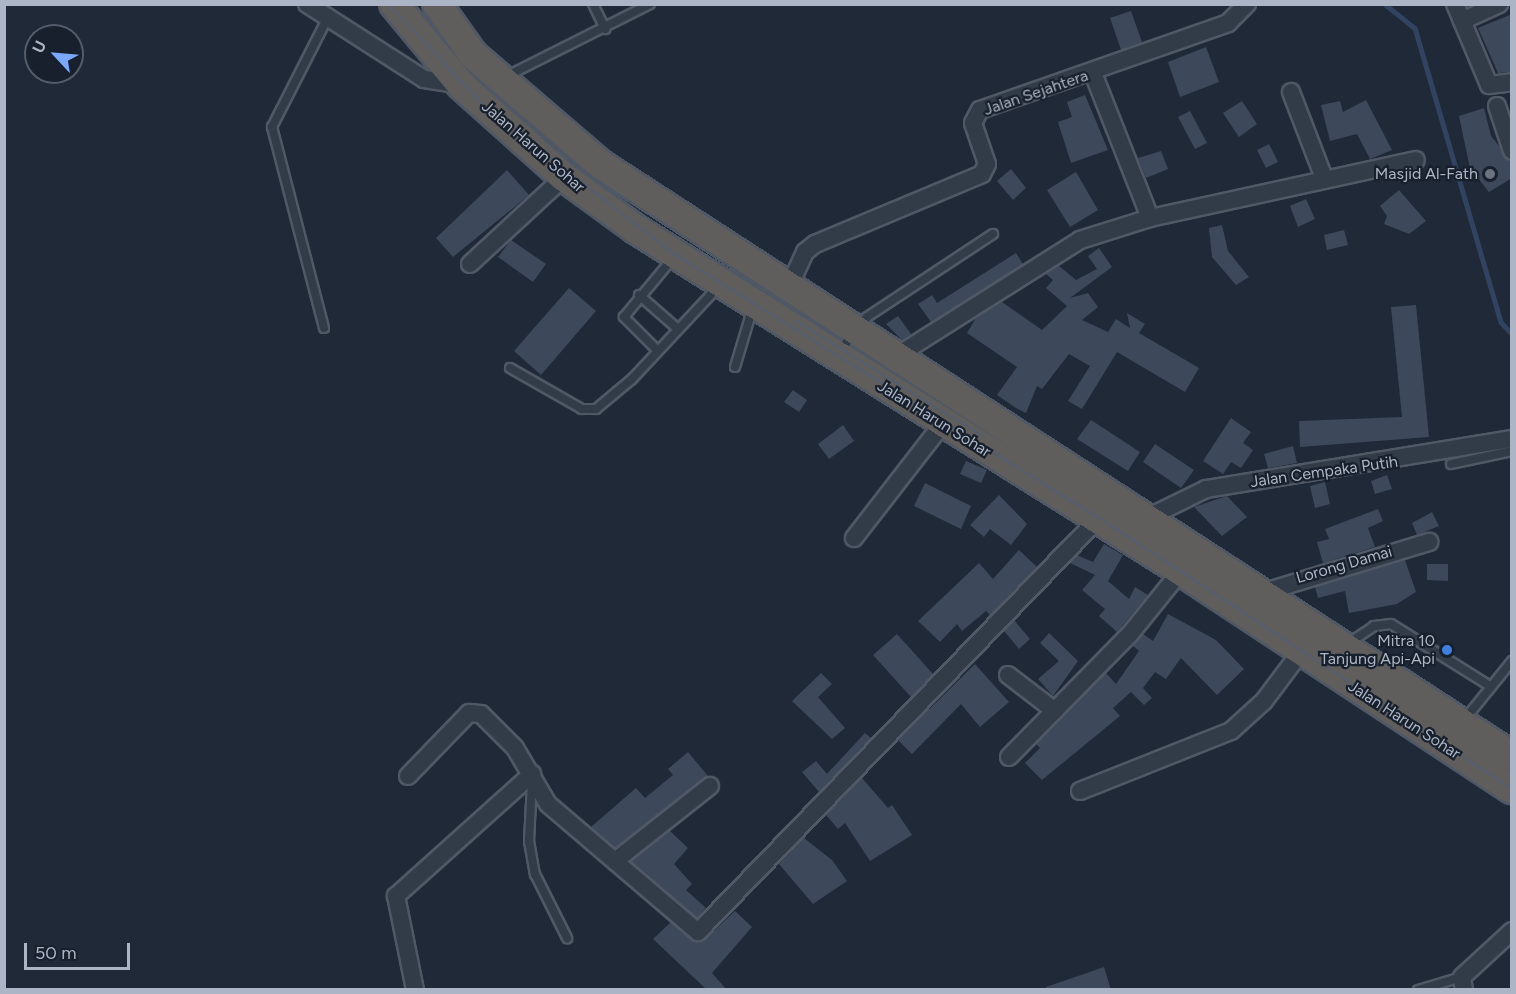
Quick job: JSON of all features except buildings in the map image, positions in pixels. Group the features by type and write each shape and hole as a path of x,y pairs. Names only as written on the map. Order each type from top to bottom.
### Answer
{"highway":[{"name":"Jalan Harun Sohar","path":"394,4 461,85 564,177 676,255 836,356 941,426 1098,519 1181,572 1300,653 1512,789"},
{"name":"Jalan Harun Sohar","path":"437,4 499,80 600,164 1143,520 1511,753"}],"street":[{"path":"307,4 424,79 461,85"},
{"path":"1455,4 1489,85 1512,82"},
{"path":"1462,21 1499,4"},
{"name":"Jalan Sejahtera","path":"788,289 815,243 982,174 987,164 973,123 980,110 1093,74 1243,10"},
{"path":"1093,74 1150,218"},
{"path":"1290,92 1324,178"},
{"path":"1497,106 1512,151"},
{"path":"895,357 1061,248 1150,218 1324,178 1416,160"},
{"path":"470,264 564,177"},
{"path":"854,538 941,426"},
{"name":"Jalan Cempaka Putih","path":"1143,520 1206,489 1512,439"},
{"path":"408,776 474,712 514,748 532,774 548,804 615,861 691,931 702,929 1098,519"},
{"name":"Lorong Damai","path":"1261,593 1429,542"},
{"path":"1009,757 1055,711 1181,572"},
{"path":"1080,791 1231,731 1264,701 1300,653"},
{"path":"1008,675 1055,711"},
{"path":"415,990 396,896 532,774"},
{"path":"615,861 710,786"},
{"path":"1463,983 1512,931"}],"lane":[{"path":"593,4 605,29"},
{"path":"499,80 605,29 650,4"},
{"path":"324,328 272,127 328,17"},
{"path":"836,356 867,317 993,234"},
{"path":"657,350 624,317 639,295 676,255"},
{"path":"510,368 588,410 604,404 722,283"},
{"path":"639,295 678,329"},
{"path":"735,367 754,304"},
{"path":"1451,464 1512,451"},
{"path":"1344,646 1374,626 1391,624 1490,686"},
{"path":"1462,723 1512,661"},
{"path":"532,774 529,841 535,874 567,938"},
{"path":"1418,990 1463,983"}],"waterway":[{"path":"1385,4 1415,28 1501,322 1512,334"}],"tram line":[{"path":"389,4 489,111 676,255 1112,526 1512,789"},
{"path":"796,321 983,436"}],"place":[{"name":"Masjid Al-Fath","path":"1490,174"},
{"name":"Mitra 10 Tanjung Api-Api","path":"1447,650"}]}
